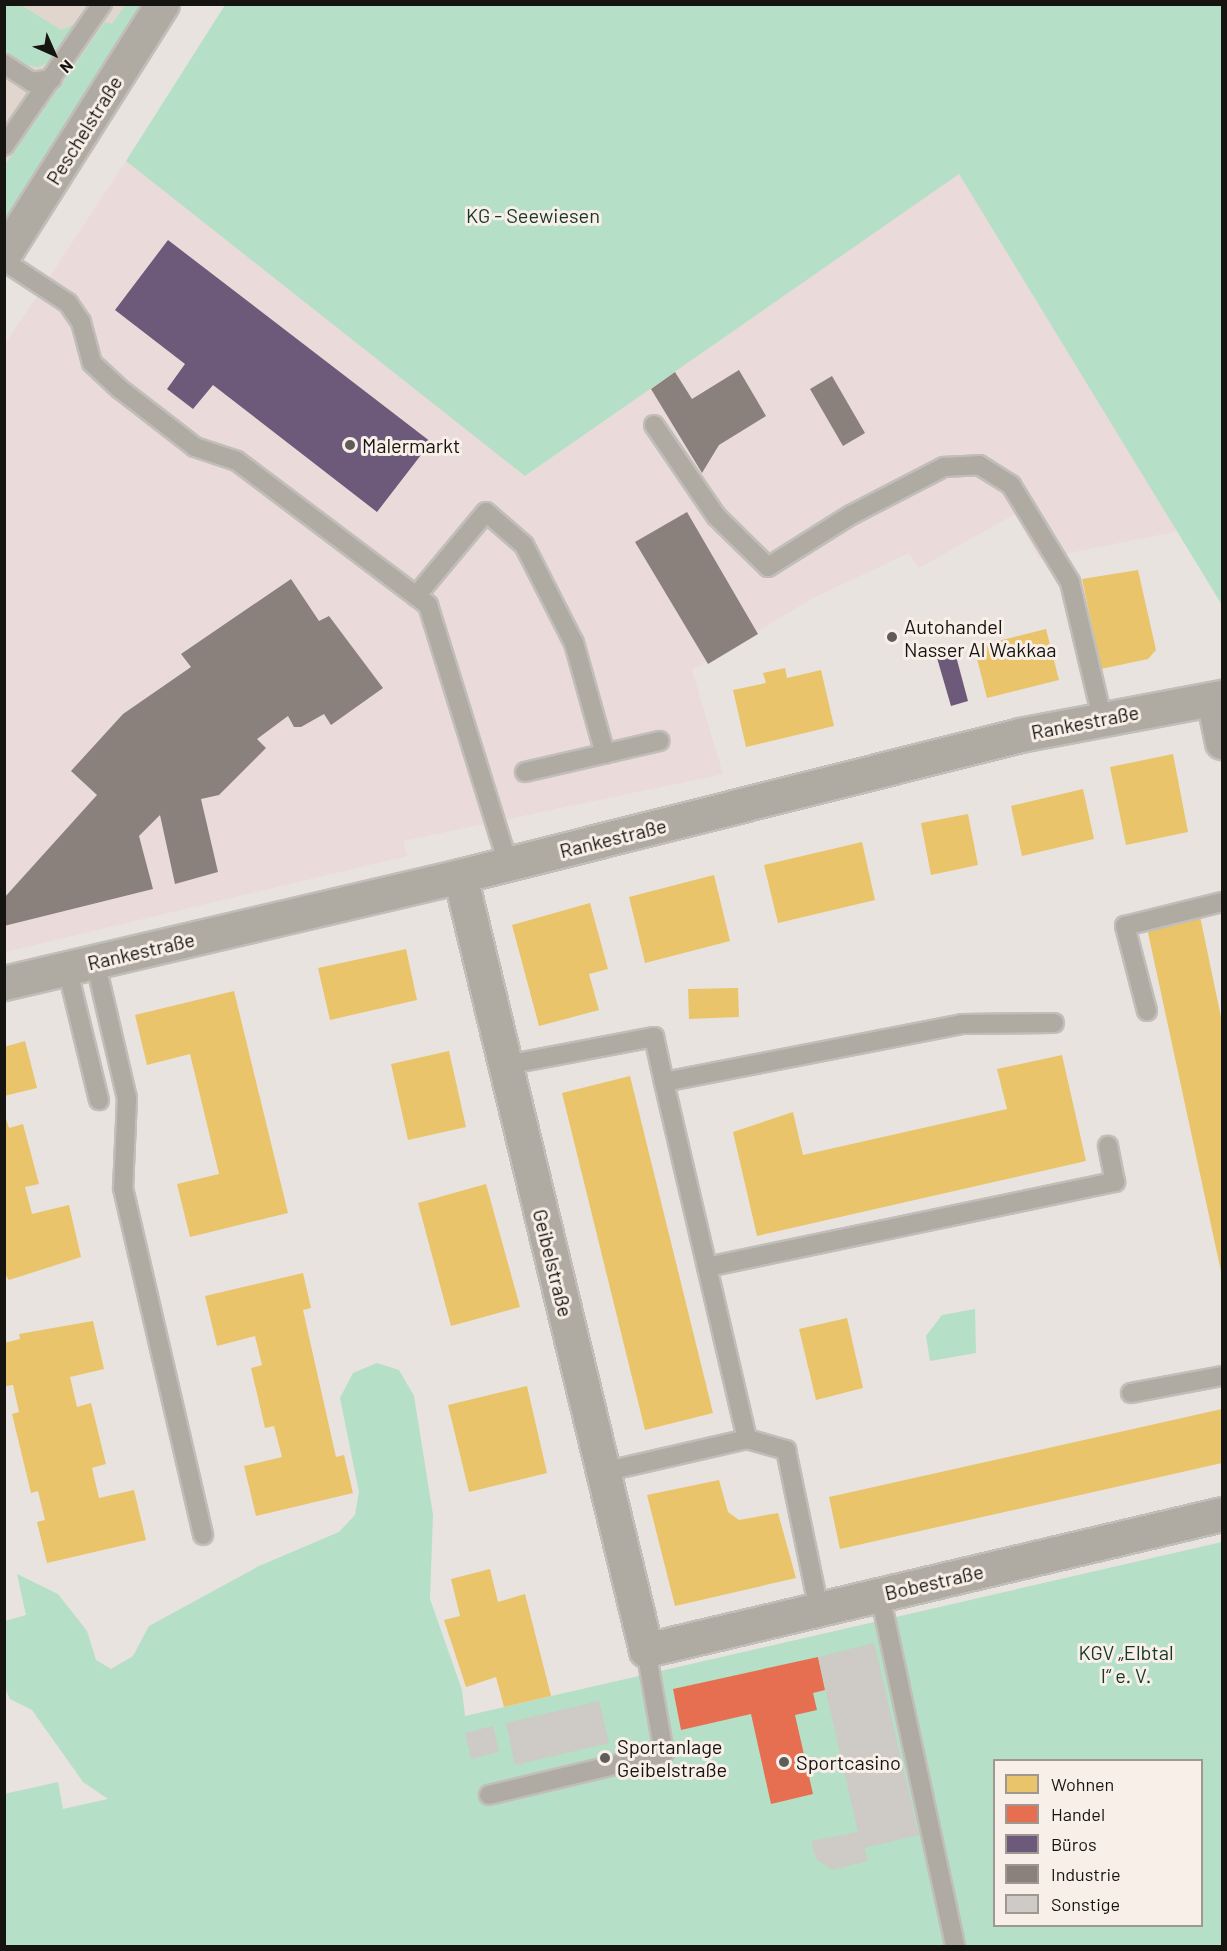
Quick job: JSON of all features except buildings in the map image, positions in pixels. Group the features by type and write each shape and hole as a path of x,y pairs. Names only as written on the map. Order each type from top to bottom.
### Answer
{"street":[{"name":"Peschelstraße","path":"4,254 162,4"},
{"name":"Rankestraße","path":"4,982 460,876 1102,717 1218,698"},
{"path":"1218,698 1222,742"},
{"name":"Geibelstraße","path":"460,876 646,1650"},
{"name":"Bobestraße","path":"646,1650 1222,1514"}],"lane":[{"path":"4,146 102,4"},
{"path":"4,64 32,82 52,79"},
{"path":"4,261 68,303 81,322 92,363 120,389 195,447 237,460 428,605 508,864"},
{"path":"654,425 716,516 768,567 851,515 944,467 979,465 1011,485 1070,582 1102,717"},
{"path":"416,596 486,512 524,545 574,643 604,754"},
{"path":"525,772 659,741"},
{"path":"1147,1011 1125,926 1222,902"},
{"path":"81,965 99,1100"},
{"path":"81,965 127,1098 123,1188 203,1535"},
{"path":"664,1082 962,1024 1054,1023"},
{"path":"506,1065 654,1037 747,1439"},
{"path":"706,1267 1115,1182 1108,1146"},
{"path":"1131,1393 1222,1376"},
{"path":"603,1472 747,1439 786,1450 819,1609"},
{"path":"880,1595 955,1947"},
{"path":"489,1795 664,1753 646,1650"}],"shaded area":[{"path":"5,5 141,5 5,218"},
{"path":"126,161 526,476 959,173 1179,531 1039,559 1015,514 919,568 909,553 815,597 692,670 723,774 403,841 407,856 5,952 4,346"}],"green space":[{"path":"126,4 141,5 5,218 5,165 105,22 112,24"},
{"path":"4,5 21,5 61,30 77,23 51,61 39,67 23,65 5,51"},
{"name":"KG - Seewiesen","path":"225,5 1222,5 1222,605 959,174 525,476 126,161"},
{"path":"975,1309 976,1353 930,1361 926,1336 942,1315"},
{"name":"KGV „Elbtal I“ e. V.","path":"377,1363 399,1370 414,1396 433,1515 430,1599 462,1690 465,1716 1222,1542 1222,1946 5,1946 4,1794 58,1782 63,1809 108,1799 83,1782 32,1710 10,1699 5,1688 5,1621 26,1615 17,1574 58,1594 87,1631 96,1660 111,1669 133,1656 149,1626 259,1566 339,1532 355,1515 359,1492 340,1398 353,1373"}],"place":[{"name":"Malermarkt","path":"350,445"},
{"name":"Autohandel Nasser Al Wakkaa","path":"892,637"},
{"name":"Sportanlage Geibelstraße","path":"605,1758"},
{"name":"Sportcasino","path":"784,1762"}]}
